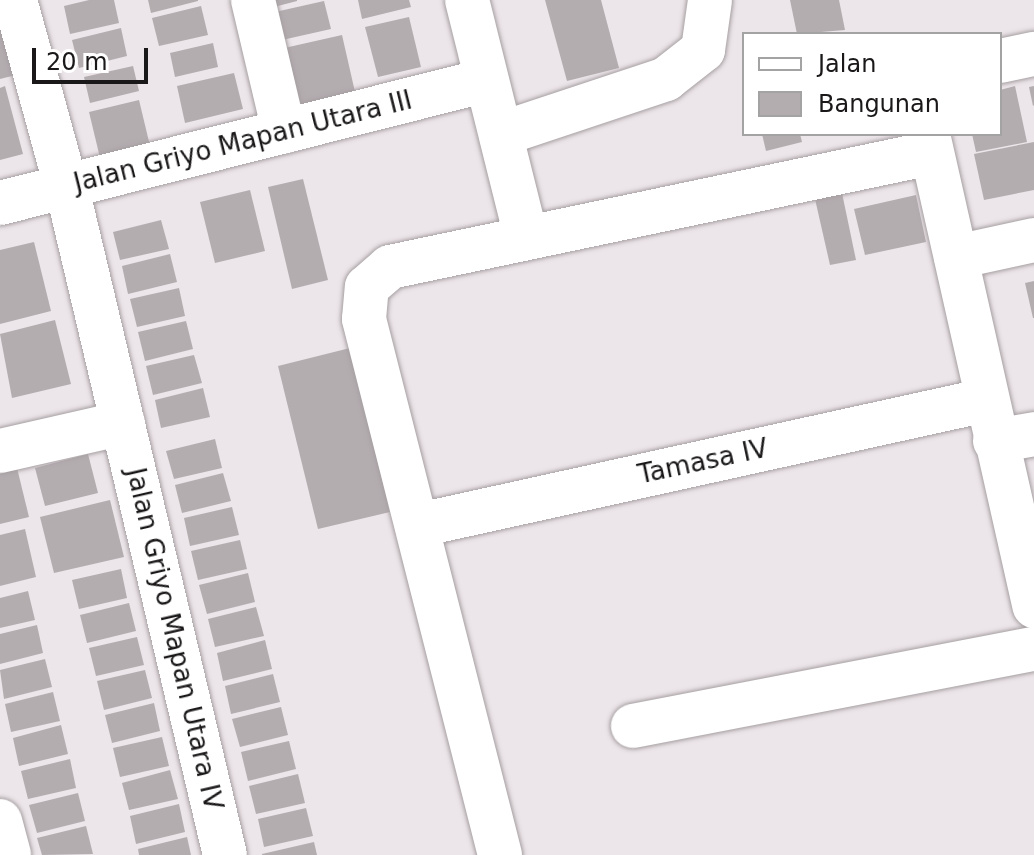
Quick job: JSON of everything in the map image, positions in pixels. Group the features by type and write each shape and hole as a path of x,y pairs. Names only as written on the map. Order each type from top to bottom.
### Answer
{"street":[{"name":"Jalan Griyo Mapan Utara IV","path":"15,0 67,186 225,855"},
{"path":"253,0 284,131"},
{"path":"467,0 526,236"},
{"path":"501,134 666,79 703,50 710,0"},
{"path":"1002,61 1034,54"},
{"name":"Jalan Griyo Mapan Utara III","path":"0,203 487,80"},
{"path":"500,855 419,525 364,319 367,287 390,267 930,143 956,257 1005,425 1034,606"},
{"path":"956,257 1034,240"},
{"path":"0,451 123,423"},
{"name":"Tamasa IV","path":"419,525 1005,425"},
{"path":"633,726 1034,649"},
{"path":"0,821 9,855"}],"building":[{"path":"89,0 114,0 119,23 70,34 64,6"},
{"path":"148,0 198,0 198,1 151,13"},
{"path":"272,0 297,0 297,1 274,7"},
{"path":"358,0 409,0 411,7 362,19"},
{"path":"545,0 601,0 619,68 567,81"},
{"path":"790,0 839,0 845,30 797,32"},
{"path":"324,1 331,29 282,40 275,12"},
{"path":"201,6 208,35 159,46 152,18"},
{"path":"409,17 421,67 378,77 365,27"},
{"path":"0,20 16,75 0,79"},
{"path":"121,28 127,56 79,68 72,40"},
{"path":"342,35 355,92 294,106 280,49"},
{"path":"213,43 218,67 175,77 170,53"},
{"path":"133,66 139,91 90,103 84,77"},
{"path":"234,73 243,109 185,123 177,86"},
{"path":"5,86 23,154 0,160 0,88"},
{"path":"1015,86 1027,142 976,152 972,136 1002,136 1002,89"},
{"path":"1034,86 1034,105 1033,106 1029,87"},
{"path":"139,100 151,150 101,162 89,112"},
{"path":"762,136 800,136 802,142 766,151"},
{"path":"1034,142 1034,190 984,200 974,154"},
{"path":"303,179 328,280 292,289 268,187"},
{"path":"250,190 265,251 215,263 200,202"},
{"path":"842,193 856,260 830,265 815,199"},
{"path":"916,195 926,242 865,255 854,209"},
{"path":"161,220 169,249 120,260 113,232"},
{"path":"34,242 51,311 0,324 0,250"},
{"path":"170,254 177,282 128,294 122,266"},
{"path":"1034,281 1034,318 1033,318 1025,283"},
{"path":"179,288 185,316 137,327 130,299"},
{"path":"55,320 71,384 12,398 0,334"},
{"path":"186,321 193,349 145,361 138,332"},
{"path":"350,348 390,512 318,529 278,366"},
{"path":"194,355 202,383 153,395 146,366"},
{"path":"203,388 210,417 161,428 155,400"},
{"path":"215,439 222,468 174,479 166,451"},
{"path":"88,454 98,493 45,506 35,468"},
{"path":"17,468 29,517 0,524 0,472"},
{"path":"223,473 231,501 182,513 175,485"},
{"path":"110,500 124,557 54,573 40,517"},
{"path":"232,507 239,535 190,546 184,518"},
{"path":"25,529 36,577 0,586 0,535"},
{"path":"240,540 247,569 198,580 191,551"},
{"path":"121,569 127,598 79,609 72,580"},
{"path":"248,573 255,602 207,614 199,585"},
{"path":"28,591 35,620 0,628 0,598"},
{"path":"129,603 136,631 87,643 80,615"},
{"path":"256,607 264,636 215,647 208,619"},
{"path":"37,625 43,653 0,664 0,634"},
{"path":"137,637 144,665 96,676 89,648"},
{"path":"265,640 272,669 223,681 217,653"},
{"path":"45,659 52,687 4,699 0,670"},
{"path":"145,670 152,698 104,710 97,681"},
{"path":"273,674 280,702 231,714 225,686"},
{"path":"53,692 60,721 11,732 5,704"},
{"path":"154,703 160,731 112,743 105,715"},
{"path":"281,707 288,735 240,747 232,719"},
{"path":"61,725 68,754 19,766 13,738"},
{"path":"162,737 169,766 120,777 113,748"},
{"path":"289,741 296,769 248,781 241,752"},
{"path":"70,759 76,788 28,799 21,771"},
{"path":"170,770 178,799 129,810 122,783"},
{"path":"298,774 305,803 256,814 249,786"},
{"path":"78,793 85,821 37,833 29,805"},
{"path":"179,804 185,832 136,844 130,816"},
{"path":"306,808 313,836 264,847 258,819"},
{"path":"86,826 93,854 42,855 37,838"},
{"path":"187,837 191,855 139,855 138,849"},
{"path":"314,842 317,855 262,855 262,854"}]}
